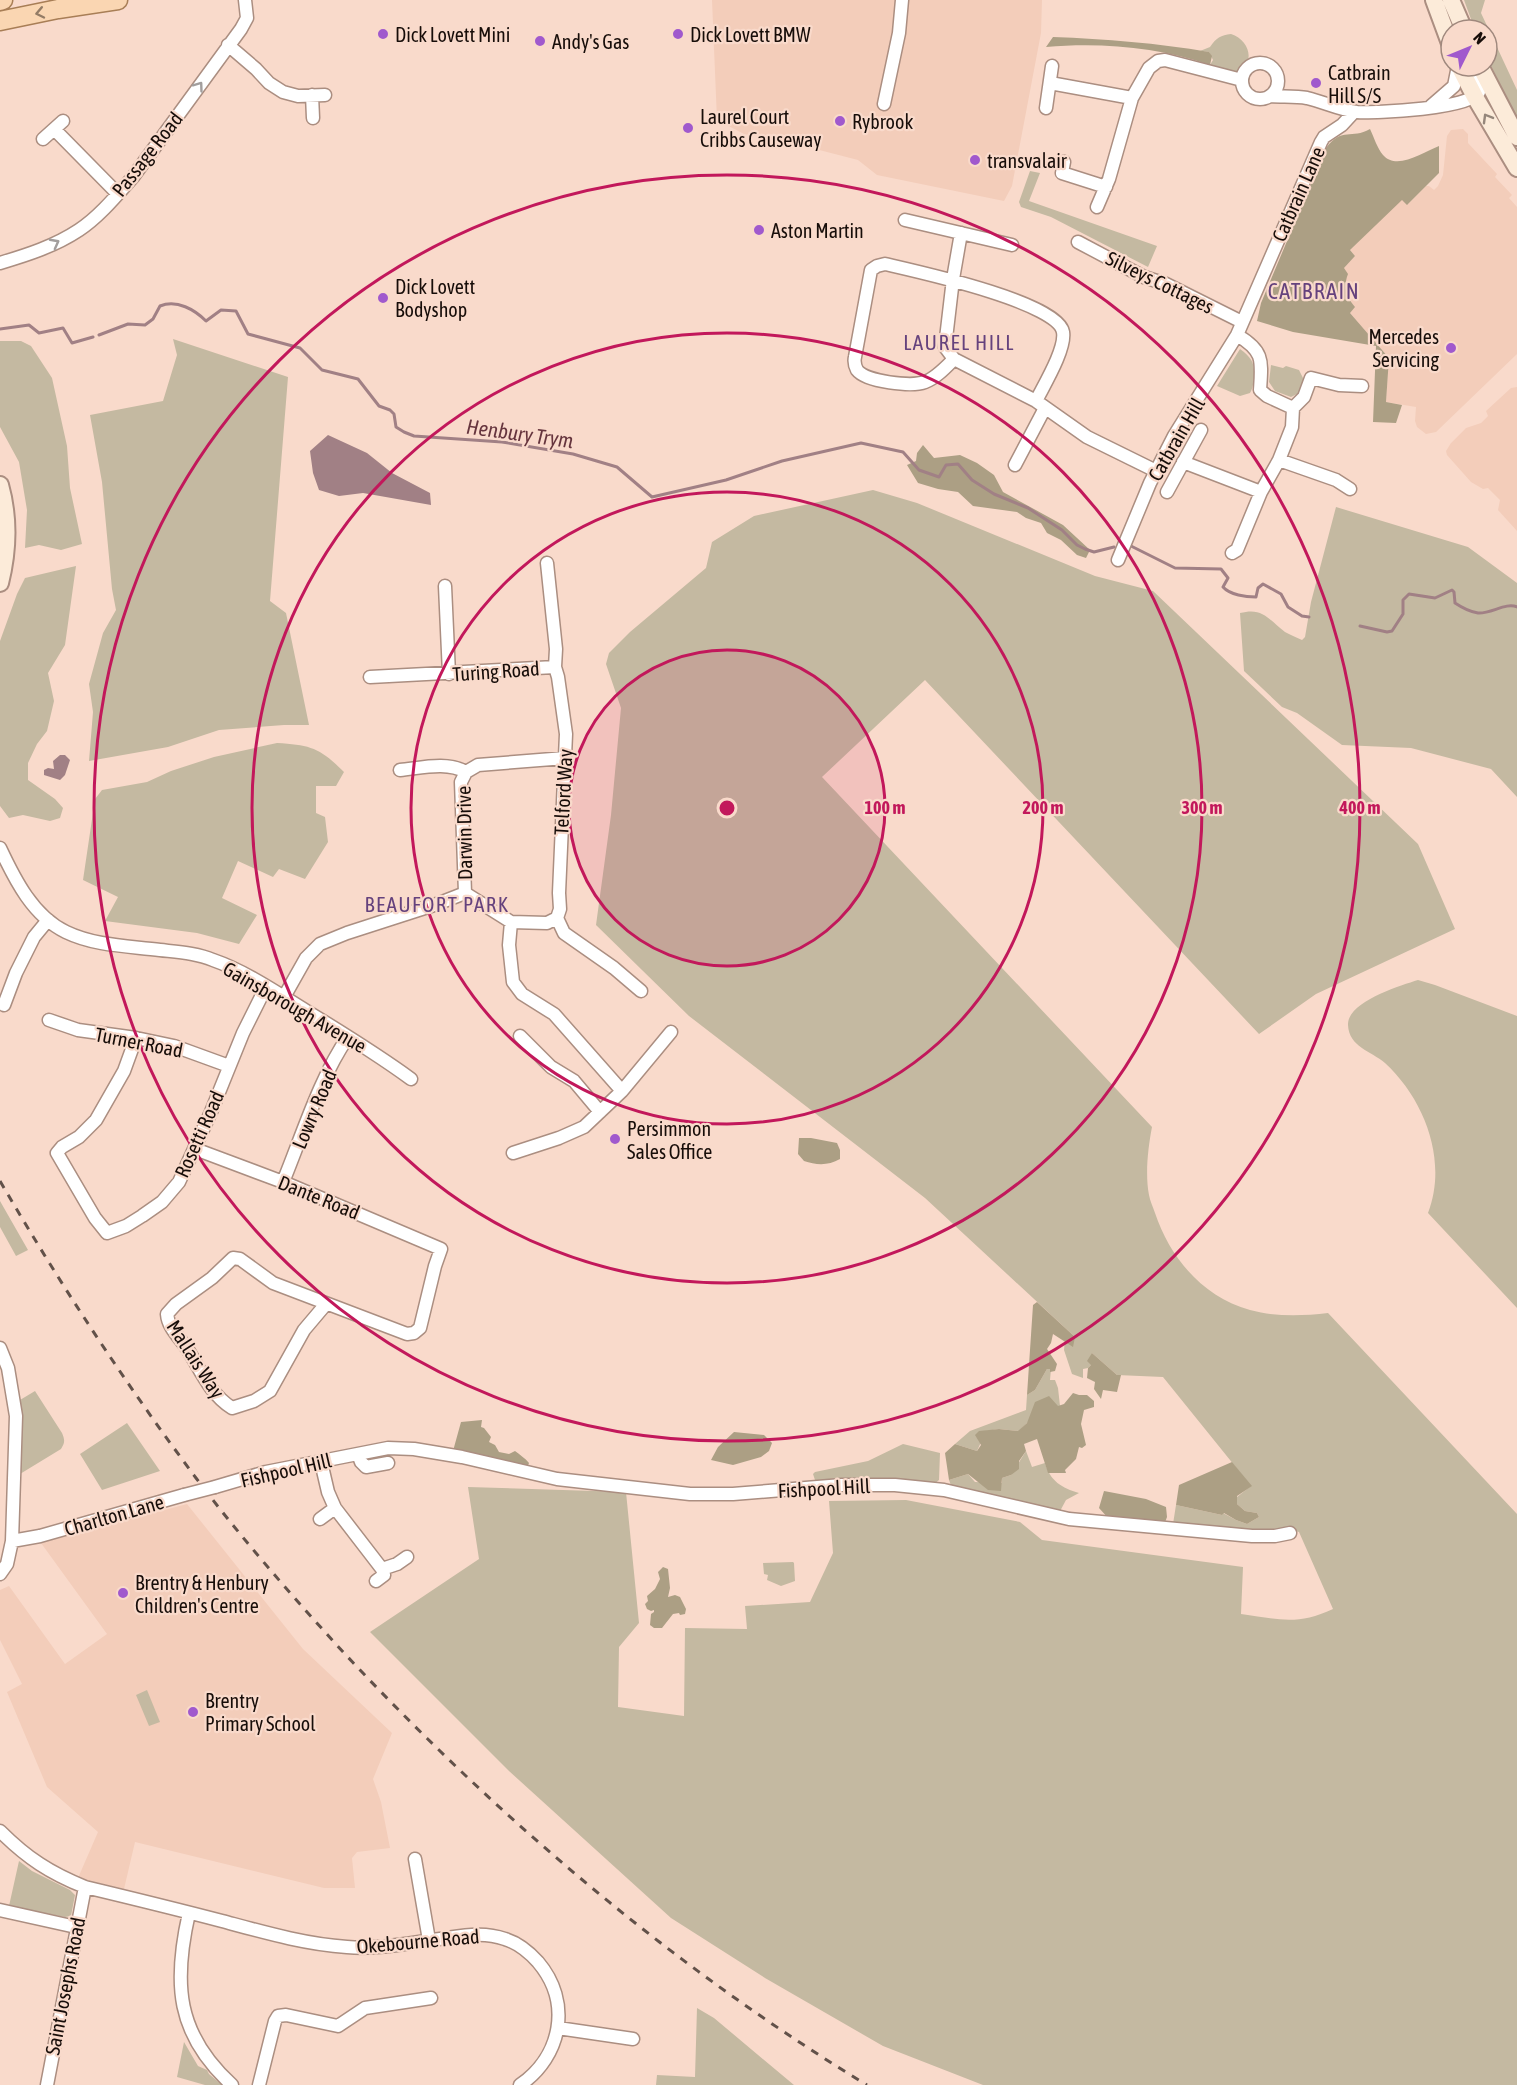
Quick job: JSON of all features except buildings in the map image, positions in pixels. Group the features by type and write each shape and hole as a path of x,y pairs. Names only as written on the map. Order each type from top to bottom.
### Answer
{"main road":[{"path":"0,21 118,0"}],"street":[{"name":"Passage Road","path":"0,262 42,249 79,230 118,194 133,177 247,18 245,0"},
{"path":"884,104 899,33 902,0"},
{"path":"1434,0 1441,18"},
{"path":"1450,0 1453,18"},
{"path":"1450,0 1458,18"},
{"path":"228,45 269,83 283,92 298,96 319,95 313,118"},
{"path":"1097,207 1106,187 1132,98 1149,68 1165,60 1242,80"},
{"path":"1306,98 1278,78 1272,68 1259,63 1249,67 1242,80 1245,91 1254,98 1270,96 1306,98 1354,112 1377,112 1460,103 1475,97 1479,92 1476,78"},
{"path":"1046,108 1052,66"},
{"path":"1270,96 1277,88 1278,78"},
{"path":"1428,108 1454,86 1456,78"},
{"path":"1465,78 1517,168"},
{"path":"1486,78 1517,137"},
{"path":"1050,83 1132,98"},
{"name":"Catbrain Lane","path":"1242,322 1323,137 1342,125 1354,112"},
{"path":"43,139 58,125 118,194"},
{"path":"1064,162 1062,173 1106,187"},
{"path":"905,220 1012,244"},
{"path":"961,233 945,347 954,359 1041,405 1087,437 1156,471"},
{"name":"Silveys Cottages","path":"1078,242 1144,277 1166,284 1242,322"},
{"path":"954,359 927,381 916,384 876,379 858,371 854,363 872,270 885,264 953,279 1029,307 1054,318 1060,324 1064,337 1061,350 1041,405 1015,465"},
{"name":"Catbrain Hill","path":"1118,560 1156,471 1174,436 1237,335 1242,322"},
{"path":"1237,335 1250,342 1261,357 1260,390 1267,396 1293,408"},
{"path":"1232,553 1237,550 1261,492 1279,460 1292,427 1293,408 1304,397 1311,378 1339,385 1362,387"},
{"path":"1167,492 1201,430"},
{"path":"1279,460 1336,480 1350,489"},
{"path":"1183,462 1261,492"},
{"path":"0,485 6,536 0,583"},
{"name":"Turing Road","path":"369,677 555,667 556,649 547,563"},
{"path":"446,586 449,674"},
{"name":"Telford Way","path":"555,667 566,734 560,909 557,918"},
{"name":"Darwin Drive","path":"284,997 306,958 320,944 337,936 465,893 461,782 466,772 478,765 565,758"},
{"name":"Darwin Drive","path":"400,770 445,766 458,767 466,772"},
{"name":"Gainsborough Avenue","path":"0,848 25,895 48,920 66,932 106,943 198,955 212,959 284,997 411,1079"},
{"path":"465,893 511,922 547,923 557,918 564,933 614,968 640,991"},
{"path":"4,1005 16,973 34,937 48,920"},
{"path":"511,922 509,945 513,982 522,994 554,1014 622,1091"},
{"name":"Rosetti Road","path":"136,1038 124,1071 96,1120 57,1154 95,1218 107,1233 126,1226 162,1202 179,1182 243,1033 266,987"},
{"name":"Turner Road","path":"49,1020 78,1030 174,1046 229,1066"},
{"path":"513,1153 584,1127 622,1091 671,1032"},
{"path":"520,1036 551,1068 574,1081 600,1112"},
{"name":"Lowry Road","path":"283,1182 324,1082 339,1049 348,1037"},
{"name":"Dante Road","path":"195,1149 283,1182 441,1249 420,1328 414,1333 407,1334"},
{"name":"Mallais Way","path":"326,1304 304,1330 270,1391 254,1401 232,1408 209,1387 168,1320 167,1314 170,1309 212,1278 233,1258 240,1259 273,1283 407,1334"},
{"path":"0,1348 8,1368 16,1416 7,1564 0,1574"},
{"name":"Fishpool Hill","path":"215,1486 266,1472 388,1448 414,1449 462,1457 556,1479 690,1494 733,1494 842,1485 904,1486 944,1490 1069,1519 1252,1536 1290,1533"},
{"name":"Fishpool Hill","path":"358,1454 366,1467 388,1463"},
{"path":"321,1462 328,1492 335,1508 379,1575 407,1557"},
{"name":"Charlton Lane","path":"8,1535 40,1536 215,1486"},
{"path":"320,1519 335,1508"},
{"name":"Okebourne Road","path":"0,1831 42,1867 56,1876 85,1887 287,1938 330,1946 366,1949 477,1934 507,1939 533,1956 549,1976 556,1997 558,2028 549,2055 542,2067 520,2085"},
{"path":"415,1859 429,1940"},
{"name":"Saint Josephs Road","path":"46,2085 85,1887"},
{"path":"0,1910 76,1927"},
{"path":"189,1912 181,1947 179,1980 184,2009 200,2047 220,2074 232,2085"},
{"path":"259,2085 275,2020 279,2016 286,2015 338,2026 365,2008 432,1998"},
{"path":"558,2028 633,2038"}],"shaded area":[{"path":"712,0 1042,0 1041,33 1012,186 1004,201 877,175 858,160 796,144 744,134 717,120"},
{"path":"1464,0 1485,0 1481,13 1483,18 1471,18"},
{"path":"1231,34 1243,41 1248,53 1246,64 1235,72 1210,65 1213,60 1209,52 1200,51 1210,47 1219,37"},
{"path":"1053,37 1170,46 1209,52 1212,56 1210,65 1170,54 1129,47 1087,45 1046,47"},
{"path":"1499,52 1517,90 1517,119 1497,78 1499,78"},
{"path":"1370,129 1383,155 1395,161 1410,159 1439,146 1439,173 1407,205 1402,200 1350,250 1355,256 1344,268 1348,274 1346,292 1355,307 1350,313 1389,358 1386,402 1402,405 1396,423 1373,422 1376,346 1293,332 1257,321 1261,303 1326,148 1337,137 1358,134"},
{"path":"1463,129 1468,134 1468,143 1497,174 1495,177 1512,195 1509,198 1517,207 1517,354 1436,432 1426,434 1417,427 1416,407 1386,402 1389,358 1350,313 1344,268 1355,256 1350,250 1402,199 1408,204 1426,186 1434,190 1438,186 1443,175 1447,136 1451,130"},
{"path":"1030,171 1040,173 1029,201 1157,246 1148,267 1051,217 1021,207 1019,202"},
{"path":"173,339 288,377 270,601 286,613 309,725 219,730 168,747 89,761 93,712 89,684 103,633 116,610 102,482 90,415 163,401 177,355"},
{"path":"0,341 21,341 31,346 52,378 67,446 70,488 82,544 61,550 39,545 25,548 27,510 19,462 0,427"},
{"path":"1240,349 1252,361 1254,373 1250,393 1240,396 1217,386"},
{"path":"1271,365 1299,370 1304,380 1301,392 1291,397 1275,391 1269,382"},
{"path":"1517,387 1517,531 1498,510 1500,500 1488,488 1483,489 1471,482 1446,451 1466,428 1481,423 1488,416 1486,411 1511,388"},
{"path":"328,435 367,453 392,473 430,493 431,505 363,493 339,496 319,490 313,473 310,451"},
{"path":"923,445 934,458 960,455 977,463 994,475 1003,492 1063,525 1090,550 1086,558 1077,555 1061,540 1047,533 1041,523 1017,512 973,506 958,492 918,483 907,465 916,461 917,453"},
{"path":"873,490 917,503 1095,576 1153,591 1418,844 1455,929 1316,994 1259,1034 925,680 822,777 1152,1127 1147,1170 1149,1197 1161,1230 1179,1260 1190,1273 1217,1296 1250,1310 1289,1315 1328,1313 1517,1514 1517,2085 983,2085 883,2046 765,1978 671,1918 509,1771 370,1632 479,1559 468,1487 626,1492 639,1623 619,1647 618,1707 684,1716 685,1628 747,1629 745,1606 810,1602 833,1553 829,1501 906,1500 1020,1522 1042,1540 1243,1567 1241,1614 1287,1620 1309,1618 1333,1609 1299,1532 1287,1528 1288,1531 1251,1531 1173,1524 1176,1505 1222,1515 1223,1513 1247,1524 1259,1517 1257,1513 1245,1511 1237,1504 1237,1497 1251,1486 1163,1377 1117,1375 1092,1353 1091,1365 1083,1369 1083,1378 1072,1374 1064,1350 1065,1340 1075,1337 925,1198 689,1016 596,925 611,815 621,708 606,664 609,653 630,632 706,568 712,542 754,516"},
{"path":"1336,507 1468,547 1517,583 1517,797 1491,769 1411,748 1342,745 1297,713 1282,707 1244,671 1240,613 1260,613 1287,633 1302,640 1305,637 1311,602"},
{"path":"76,566 65,645 48,673 54,701 47,731 37,744 28,763 28,780 55,799 63,808 60,818 50,821 23,815 9,818 0,806 0,641 25,578"},
{"path":"277,743 314,749 344,772 336,786 316,786 316,813 325,817 328,842 305,879 279,869 273,877 238,861 222,898 257,915 239,944 197,933 105,921 118,897 83,880 95,799 102,790 147,782 171,771 214,757"},
{"path":"60,755 65,755 70,760 65,775 60,780 44,775 44,770 54,769 53,761"},
{"path":"1418,980 1517,1016 1517,1308 1428,1213 1434,1193 1434,1152 1421,1113 1399,1078 1385,1063 1356,1044 1349,1032 1350,1017 1365,1002"},
{"path":"799,1138 837,1143 840,1159 822,1164 804,1161 798,1154"},
{"path":"0,1201 28,1250 16,1256 0,1227"},
{"path":"1037,1302 1075,1337 1073,1347 1053,1334 1047,1349 1057,1364 1055,1371 1050,1372 1050,1369 1047,1369 1035,1390 1027,1395 1033,1305"},
{"path":"1092,1353 1117,1375 1121,1375 1117,1392 1103,1390 1101,1399 1094,1389 1095,1382 1087,1378 1088,1368 1091,1365 1087,1361"},
{"path":"1047,1369 1051,1369 1050,1380 1055,1380 1058,1388 1060,1406 1027,1423 1019,1431 999,1429 986,1431 977,1451 955,1444 970,1431 1026,1410 1027,1395 1035,1390"},
{"path":"35,1391 62,1433 64,1443 61,1449 20,1474 22,1429 20,1400"},
{"path":"1073,1393 1087,1395 1094,1401 1094,1407 1084,1410 1081,1424 1086,1445 1079,1447 1076,1459 1065,1470 1066,1473 1048,1473 1037,1439 1024,1444 1026,1451 1019,1461 1019,1469 1002,1478 1001,1491 988,1490 968,1474 949,1480 945,1453 955,1444 977,1451 981,1445 975,1435 979,1431 999,1429 1018,1431 1027,1423 1035,1402 1049,1396 1058,1406 1064,1404"},
{"path":"482,1420 481,1427 491,1437 489,1442 495,1445 499,1452 509,1454 515,1451 529,1463 527,1468 453,1451 461,1422"},
{"path":"127,1423 160,1471 102,1490 80,1454"},
{"path":"734,1432 764,1435 772,1443 769,1451 761,1457 733,1465 711,1460 718,1447"},
{"path":"903,1444 940,1453 939,1480 933,1485 816,1483 813,1474 815,1472 868,1461"},
{"path":"1026,1451 1032,1467 1045,1463 1050,1475 1057,1483 1079,1493 1066,1500 1059,1513 952,1488 949,1480 968,1474 975,1482 1002,1483 1002,1478 1011,1475"},
{"path":"1232,1462 1252,1486 1237,1496 1237,1504 1245,1511 1257,1513 1259,1517 1247,1524 1224,1513 1222,1515 1176,1505 1179,1485"},
{"path":"1104,1491 1146,1499 1166,1507 1167,1517 1164,1525 1109,1519 1099,1508"},
{"name":"Brentry Primary School","path":"187,1504 303,1649 392,1733 373,1779 381,1802 390,1848 357,1852 352,1858 355,1888 324,1888 135,1842 124,1889 78,1878 98,1832 47,1787 7,1692 22,1684 0,1640 0,1590 9,1586 65,1664 107,1634 41,1543"},
{"path":"793,1562 795,1581 781,1586 767,1580 768,1575 764,1574 763,1563"},
{"path":"663,1567 668,1569 670,1588 668,1597 675,1595 680,1597 686,1609 685,1614 673,1614 662,1628 654,1628 650,1625 651,1614 654,1610 647,1609 645,1604 648,1601 647,1596 655,1589 660,1579 658,1572"},
{"path":"147,1690 160,1722 149,1726 136,1695"},
{"path":"19,1861 32,1871 70,1890 75,1895 71,1916 65,1917 9,1906"},
{"path":"697,2008 714,2018 794,2085 656,2085 657,2075 695,2077"},
{"path":"184,2042 198,2066 207,2070 222,2085 205,2085 177,2077"}],"waterway":[{"name":"Henbury Trym","path":"99,335 128,324 145,325 153,319 160,306 166,304 185,307 206,321 221,310 236,311 248,334 300,348 322,370 358,379 379,406 394,414 396,427 414,436 502,442 573,454 617,467 652,497 726,480 782,461 861,443 903,452 919,470 939,477 946,465 958,464 972,480 994,494 1028,508 1062,530 1077,545 1094,552 1114,547"},
{"name":"Henbury Trym","path":"0,329 29,325 39,333 63,328 72,343 93,337"},
{"path":"1129,545 1175,568 1221,569 1228,578 1223,587 1238,595 1256,597 1258,588 1263,584 1281,594 1288,607 1302,616 1309,617"},
{"path":"1360,626 1392,631 1403,614 1403,600 1409,594 1435,598 1452,590 1455,603 1478,613 1508,606 1517,607"}],"railway":[{"path":"0,1181 94,1332 170,1442 213,1501 344,1653 464,1774 526,1832 591,1887 725,1991 867,2085"}],"place":[{"name":"Dick Lovett Mini","path":"383,34"},
{"name":"Dick Lovett BMW","path":"678,34"},
{"name":"Andy's Gas","path":"540,41"},
{"name":"Catbrain Hill S/S","path":"1316,83"},
{"name":"Rybrook","path":"840,121"},
{"name":"Laurel Court Cribbs Causeway","path":"688,128"},
{"name":"transvalair","path":"975,160"},
{"name":"Aston Martin","path":"759,230"},
{"name":"Dick Lovett Bodyshop","path":"383,298"},
{"name":"Mercedes Servicing","path":"1451,348"},
{"name":"Persimmon Sales Office","path":"615,1139"},
{"name":"Brentry & Henbury Children's Centre","path":"123,1593"},
{"name":"Brentry Primary School","path":"193,1712"}],"district":[{"name":"CATBRAIN","path":"1314,291"},
{"name":"LAUREL HILL","path":"959,342"},
{"name":"BEAUFORT PARK","path":"437,904"}]}
